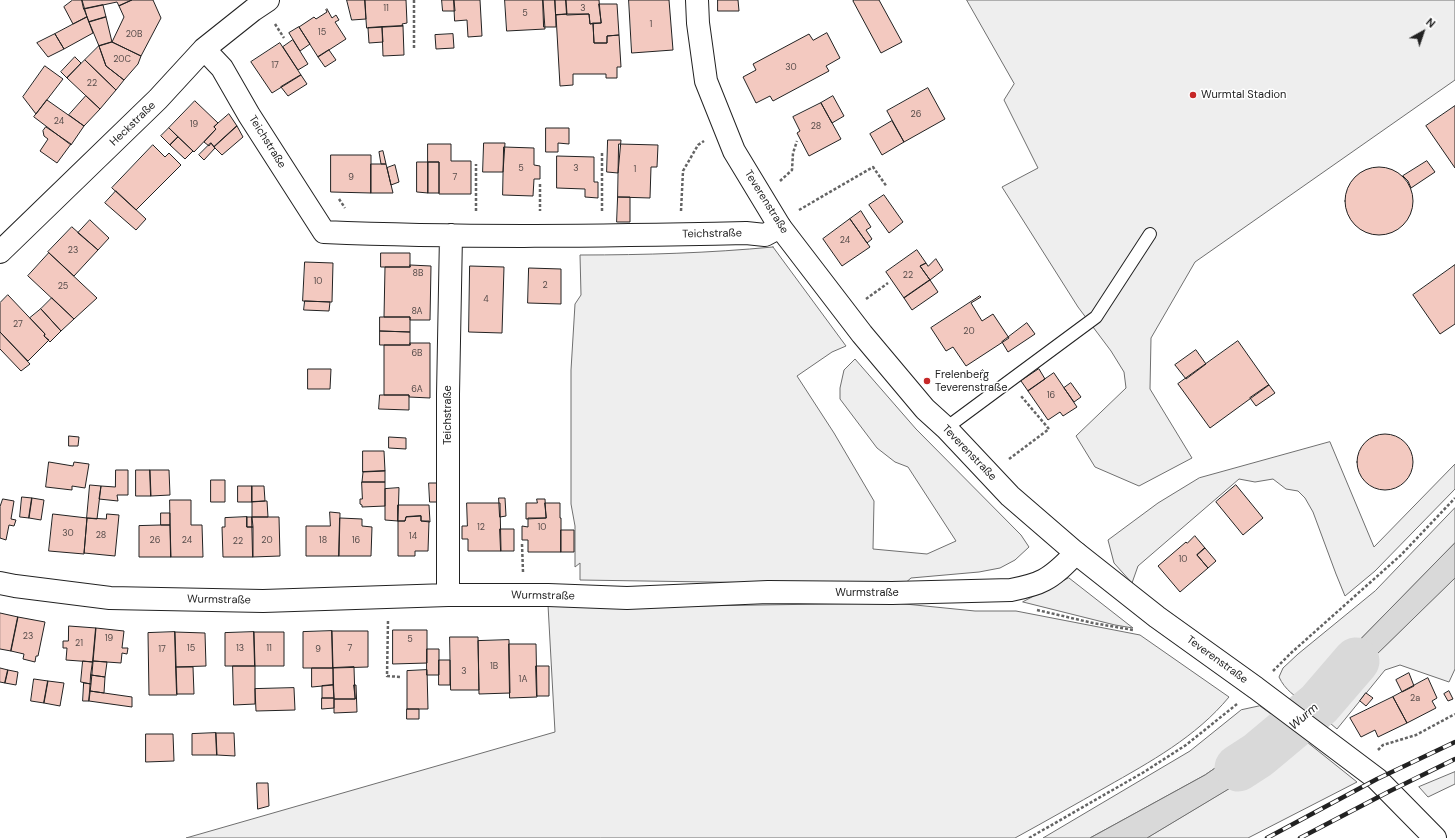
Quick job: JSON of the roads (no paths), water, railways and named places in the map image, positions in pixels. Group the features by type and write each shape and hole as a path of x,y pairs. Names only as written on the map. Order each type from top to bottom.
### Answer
{"street":[{"name":"Heckstraße","path":"0,252 145,112 204,49 268,0"},
{"name":"Teverenstraße","path":"697,0 698,23 706,81 734,151 779,225 862,334 925,409 946,428 1010,496 1076,553 1157,617 1256,688 1360,766 1390,791 1435,838"},
{"name":"Teichstraße","path":"204,49 222,68 249,115 324,232 475,236 602,236 746,233 765,235 779,225"},
{"name":"Teichstraße","path":"448,595 448,399 451,235"},
{"name":"Wurmstraße","path":"0,583 21,587 115,598 263,601 448,595 548,595 627,598 768,592 892,593 1011,590 1044,580 1062,567 1076,553"}],"lane":[{"path":"946,428 1096,317 1150,234"}],"waterway":[{"name":"Wurm","path":"1238,768 1258,755 1319,704 1356,661"}],"railway":[{"path":"1267,838 1377,779 1455,742"},
{"path":"1300,838 1455,759"}],"place":[{"name":"Wurmtal Stadion","path":"1193,95"},
{"name":"Frelenberg Teverenstraße","path":"927,381"}]}
